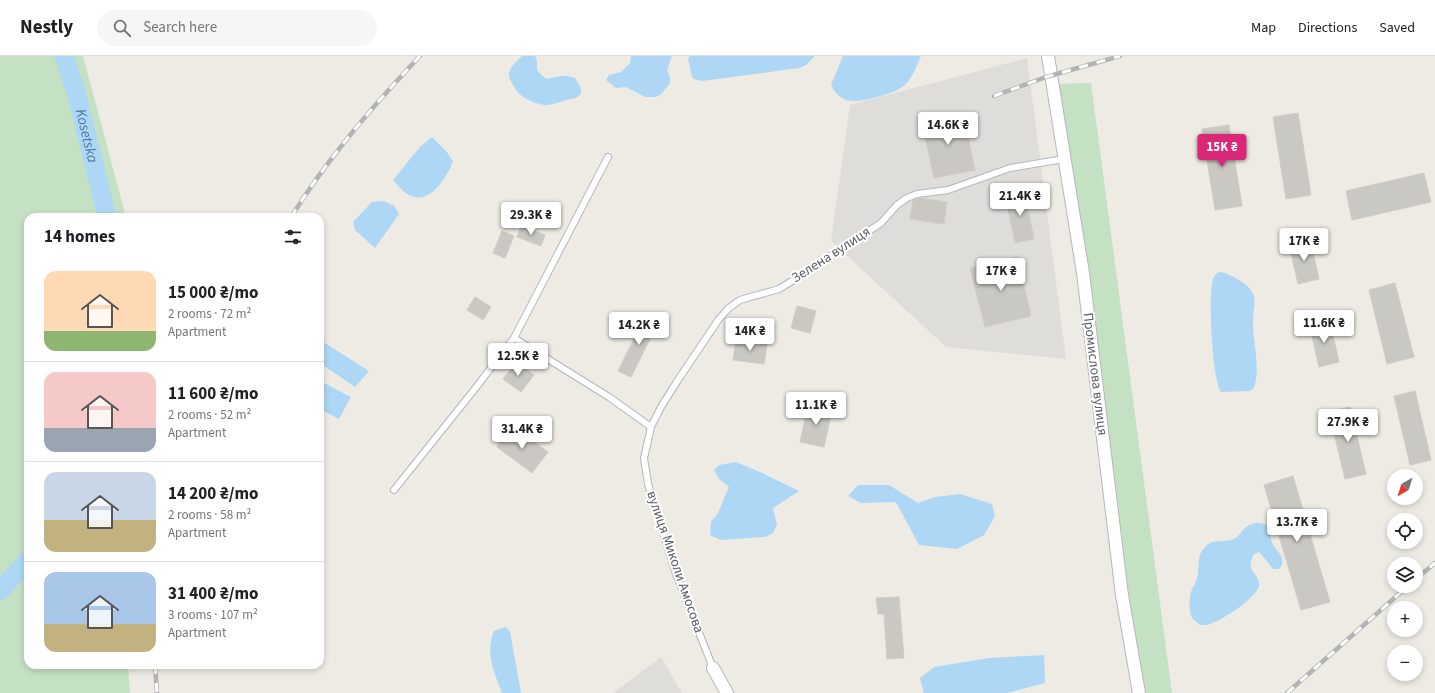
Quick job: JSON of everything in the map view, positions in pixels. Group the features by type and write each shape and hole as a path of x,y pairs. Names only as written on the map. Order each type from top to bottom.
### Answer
{"street":[{"name":"Промислова вулиця","path":"1048,56 1082,273 1122,595 1139,693"},
{"name":"вулиця Миколи Амосова","path":"713,668 727,693"}],"lane":[{"path":"394,490 514,338 608,157"},
{"name":"Зелена вулиця","path":"651,427 678,380 719,319 729,308 740,300 779,289 795,280 881,223 898,206 908,198 917,194 948,190 1010,168 1064,159"},
{"path":"514,338 609,397 651,427"},
{"name":"вулиця Миколи Амосова","path":"651,427 644,458 648,484 676,574 713,668"}],"shaded area":[{"path":"1027,58 1066,359 946,347 831,241 850,105"},
{"path":"661,657 682,693 613,693"}],"green space":[{"path":"0,56 83,56 125,213 24,213 24,669 128,669 130,693 0,693"},
{"path":"1091,83 1172,693 1142,693 1087,277 1057,84"}],"water":[{"path":"522,56 535,56 537,61 537,70 546,78 549,79 568,76 575,78 581,88 579,96 548,105 535,103 526,99 516,89 509,76 511,68"},
{"path":"631,56 672,56 667,70 670,77 670,83 661,94 656,97 645,97 626,87 616,88 606,80 609,75 621,72 630,63"},
{"path":"690,56 815,56 806,65 799,68 702,81 692,77 688,58"},
{"path":"843,56 921,56 908,82 901,88 870,99 851,101 835,92 831,85"},
{"path":"432,137 446,151 453,161 442,182 430,194 423,197 409,195 393,180 420,147"},
{"path":"384,201 394,206 399,214 375,248 355,230 353,222 372,202"},
{"path":"1219,272 1237,279 1247,286 1253,295 1255,302 1253,327 1257,374 1253,389 1249,391 1221,392 1218,384 1213,355 1211,302 1213,279"},
{"path":"324,343 369,371 355,387 324,366"},
{"path":"324,383 351,397 339,419 324,411"},
{"path":"736,462 799,491 773,508 777,525 773,533 765,537 721,540 710,535 711,522 718,513 729,487 719,479 714,470 719,465"},
{"path":"858,485 889,485 918,503 935,497 960,494 992,504 995,516 984,535 957,549 919,545 896,502 861,503 848,496"},
{"path":"1255,523 1264,524 1270,528 1272,543 1282,557 1282,565 1279,569 1273,569 1259,552 1254,554 1251,560 1251,568 1258,580 1259,585 1257,590 1240,607 1224,617 1209,624 1200,625 1191,616 1190,600 1191,592 1198,575 1201,553 1208,544 1234,539 1244,529"},
{"path":"506,627 510,632 521,693 502,693 496,678 490,655 491,639 494,631"},
{"path":"1044,655 1045,683 1007,693 924,693 920,678 934,667 989,658"}],"building":[{"path":"1298,113 1311,195 1286,199 1273,117"},
{"path":"963,114 975,170 934,178 922,122"},
{"path":"1229,125 1242,206 1215,210 1202,129"},
{"path":"1424,173 1431,202 1352,220 1346,191"},
{"path":"1024,191 1034,239 1015,243 1005,195"},
{"path":"921,198 947,202 944,224 910,219 913,200"},
{"path":"521,226 545,235 541,246 517,237"},
{"path":"502,231 514,236 505,258 493,253"},
{"path":"1310,239 1319,279 1298,284 1289,244"},
{"path":"1017,257 1031,316 985,327 970,268"},
{"path":"1395,283 1414,357 1387,364 1369,290"},
{"path":"475,297 491,307 483,320 467,310"},
{"path":"797,306 816,311 810,333 791,328"},
{"path":"646,314 659,321 631,377 618,371"},
{"path":"1330,322 1339,362 1319,367 1310,327"},
{"path":"736,340 767,344 764,364 733,360"},
{"path":"516,362 534,375 521,392 503,379"},
{"path":"1415,391 1431,460 1410,465 1394,396"},
{"path":"808,405 832,410 824,447 800,442"},
{"path":"1350,407 1366,474 1345,479 1329,412"},
{"path":"512,426 548,452 532,473 497,447"},
{"path":"1293,476 1330,602 1301,610 1264,485"},
{"path":"899,597 904,658 887,659 884,614 878,614 876,598"}],"waterway":[{"name":"Kosetska","path":"64,56 76,92 106,213"},
{"name":"Kosetska","path":"0,591 24,564"}],"railway":[{"path":"294,213 320,174 351,134 420,56"},
{"path":"994,96 1046,77 1120,56"},
{"path":"1423,573 1435,563"},
{"path":"1287,693 1400,593"},
{"path":"155,669 157,693"}]}
